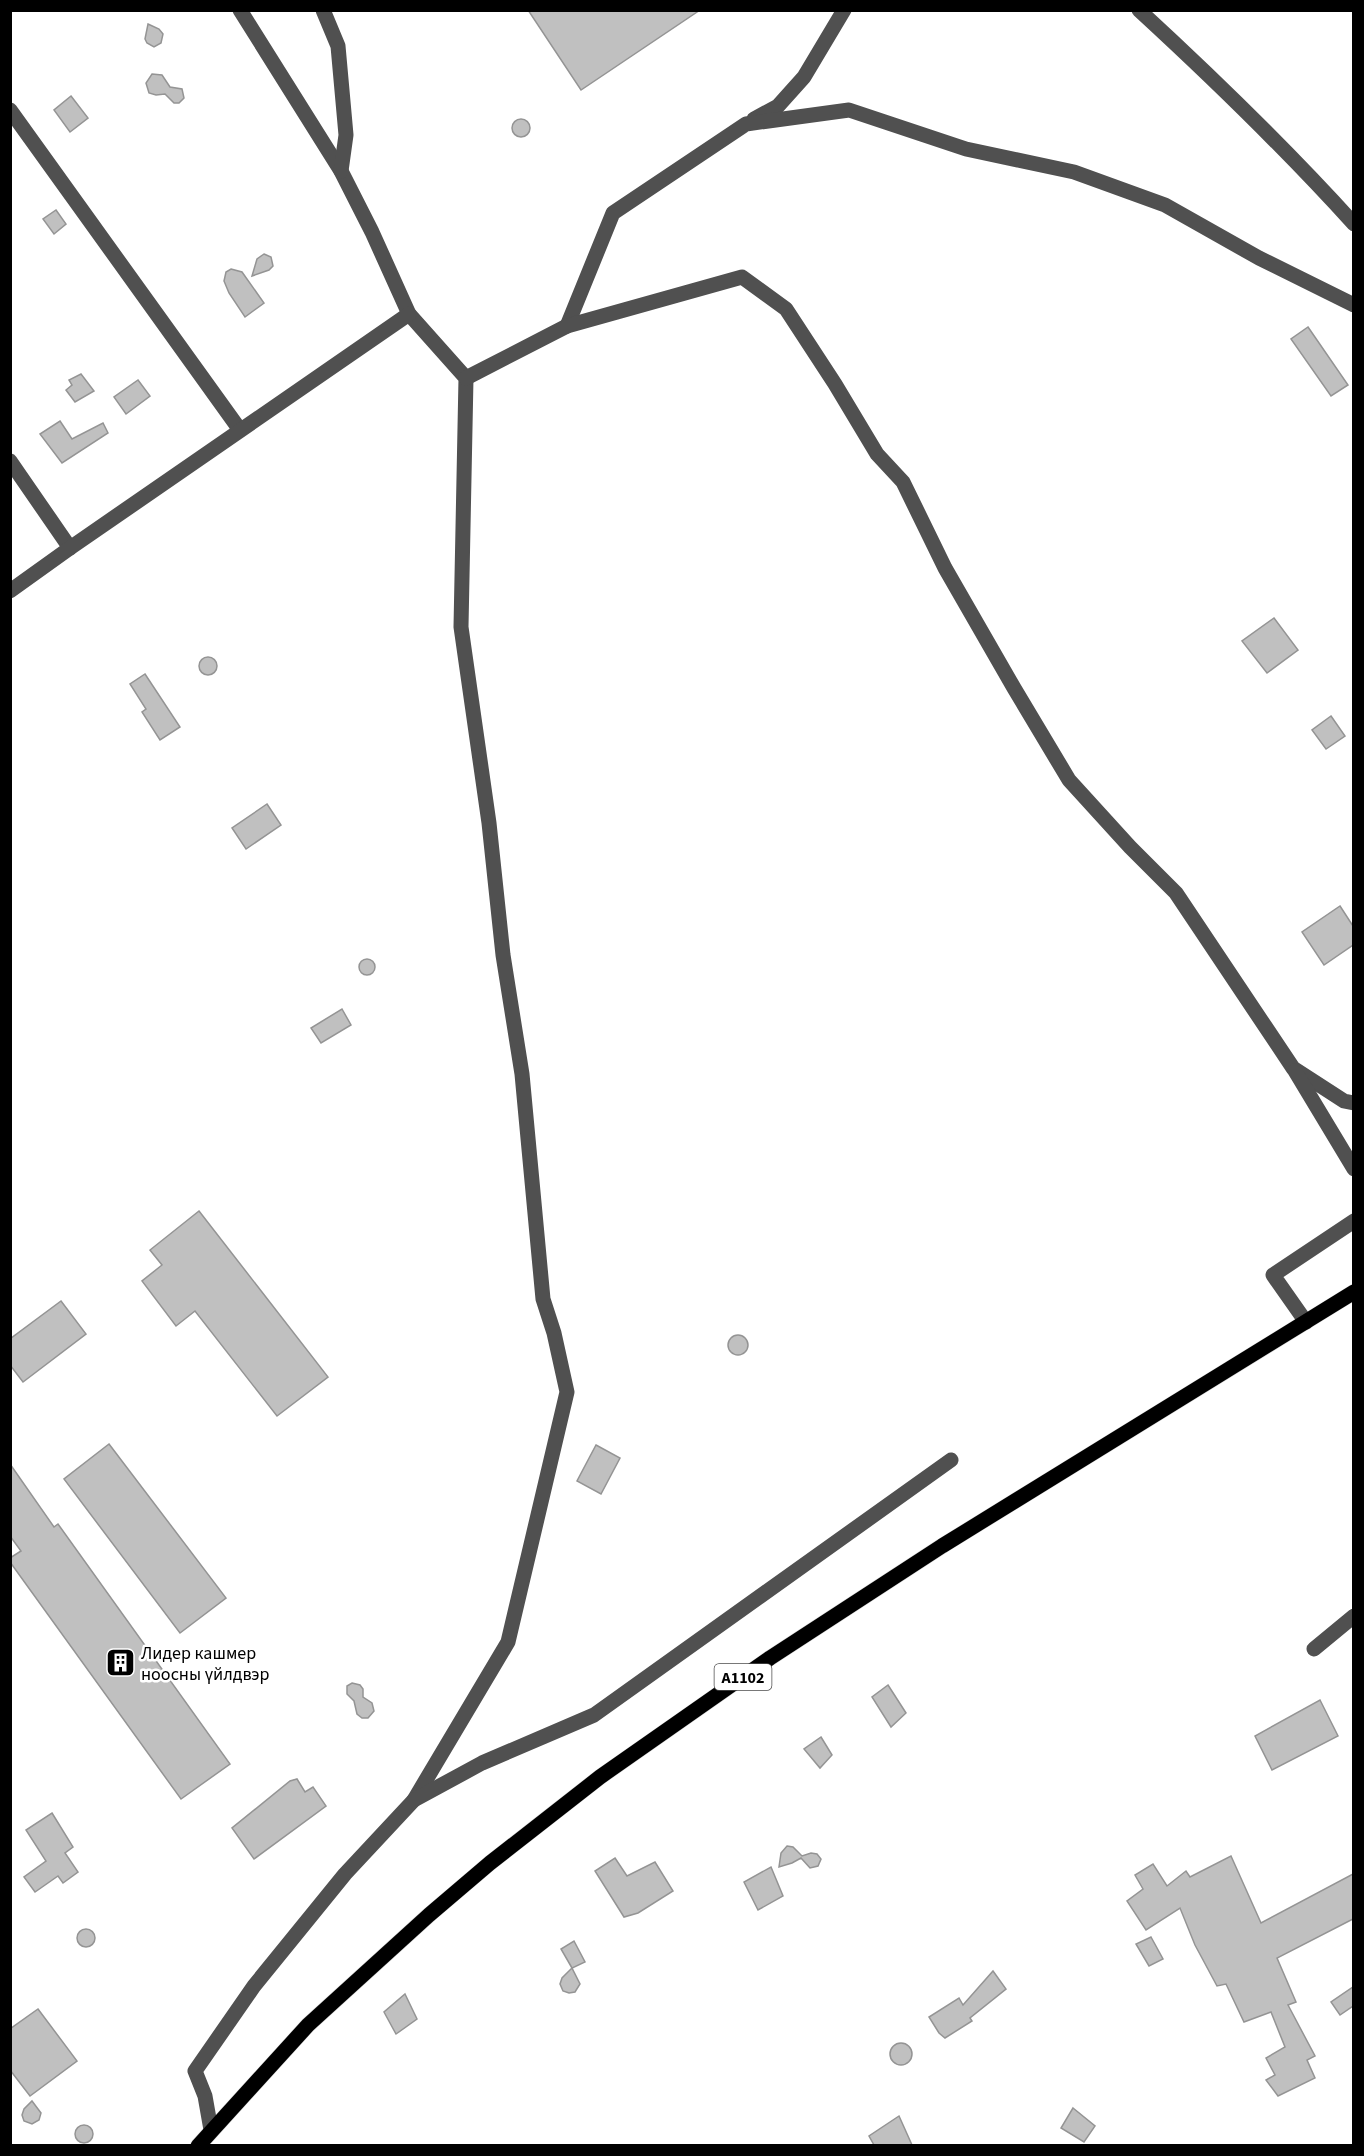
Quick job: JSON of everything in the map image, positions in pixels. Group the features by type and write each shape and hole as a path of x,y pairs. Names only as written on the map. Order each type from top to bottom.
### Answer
{"main road":[{"name":"A1102","path":"198,2145 308,2025 429,1914 600,1777 770,1658 932,1553 1353,1292"}],"street":[{"path":"211,2130 205,2096 195,2071 254,1986 275,1960 345,1874 414,1800 508,1642 567,1392 554,1333 543,1299 522,1074 503,955 489,824 461,627 466,378 409,314 341,171 240,10"},
{"path":"323,10 338,46 346,135 341,171"},
{"path":"567,326 613,213 746,124 778,106 804,77 844,10"},
{"path":"1139,10 1299,164 1353,224"},
{"path":"10,110 240,430"},
{"path":"746,124 849,110 966,149 1074,172 1165,206 1259,258 1353,305"},
{"path":"466,378 567,326 742,277 786,309 877,454 903,482 945,568 1069,780 1130,848 1176,893 1293,1068 1353,1169"},
{"path":"10,591 409,314"},
{"path":"10,461 70,548"},
{"path":"1293,1068 1344,1101 1353,1103"},
{"path":"1306,1322 1273,1275 1353,1221"},
{"path":"414,1800 482,1763 594,1715 951,1460"},
{"path":"1314,1649 1353,1616"}],"building":[{"path":"528,10 700,10 581,90"},
{"path":"148,24 159,29 163,34 161,43 154,47 145,39"},
{"path":"152,74 162,75 170,87 182,89 184,98 179,103 174,103 165,94 149,93 146,83"},
{"path":"71,96 88,118 70,132 54,110"},
{"path":"521,119 527,122 530,128 527,134 521,137 515,134 512,128 515,122"},
{"path":"56,210 66,224 54,234 43,219"},
{"path":"264,254 271,257 273,266 269,270 252,276 257,259"},
{"path":"231,269 242,272 264,303 245,317 224,281 226,272"},
{"path":"1308,327 1348,385 1331,396 1291,339"},
{"path":"81,374 94,391 75,402 66,390 72,385 69,380"},
{"path":"138,380 150,396 126,414 114,397"},
{"path":"60,421 72,439 103,423 108,433 62,463 40,434"},
{"path":"1274,618 1298,650 1267,673 1242,641"},
{"path":"208,657 216,662 217,666 212,674 208,675 200,670 199,666 204,658"},
{"path":"145,674 180,727 160,740 142,712 146,709 130,684"},
{"path":"1331,716 1345,736 1326,749 1312,730"},
{"path":"267,804 281,825 246,849 232,828"},
{"path":"1340,906 1353,926 1353,945 1324,965 1302,932"},
{"path":"364,959 370,959 375,967 373,973 364,975 359,970 359,964"},
{"path":"342,1009 351,1025 321,1043 311,1028"},
{"path":"199,1211 328,1377 277,1416 195,1311 176,1326 142,1281 162,1265 150,1250"},
{"path":"61,1301 86,1334 23,1382 10,1365 10,1339"},
{"path":"738,1335 745,1338 748,1345 745,1352 738,1355 731,1352 728,1345 731,1338"},
{"path":"109,1444 226,1598 180,1633 64,1479"},
{"path":"596,1445 620,1458 601,1494 577,1481"},
{"name":"Лидер кашмер ноосны үйлдвэр","path":"10,1464 54,1527 58,1524 230,1764 181,1799 10,1562 10,1558 21,1551 10,1536"},
{"path":"352,1683 360,1685 363,1689 363,1697 372,1703 374,1711 368,1718 362,1718 357,1714 354,1701 347,1694 347,1686"},
{"path":"888,1685 906,1713 891,1727 872,1697"},
{"path":"1320,1700 1338,1736 1272,1770 1255,1736"},
{"path":"821,1737 832,1755 820,1768 804,1749"},
{"path":"297,1779 305,1792 313,1787 326,1806 254,1859 232,1828 290,1781"},
{"path":"52,1813 73,1847 65,1853 78,1872 63,1883 58,1876 35,1892 24,1877 46,1861 26,1830"},
{"path":"787,1846 793,1847 802,1856 817,1854 821,1859 818,1866 810,1868 801,1858 779,1867 781,1853"},
{"path":"1231,1856 1261,1923 1353,1874 1353,1919 1277,1958 1296,2002 1288,2005 1315,2056 1307,2060 1315,2078 1278,2096 1266,2080 1275,2075 1266,2058 1285,2047 1271,2012 1244,2022 1226,1984 1217,1986 1195,1945 1180,1908 1146,1930 1127,1901 1143,1889 1135,1875 1153,1864 1167,1886 1186,1871 1190,1877"},
{"path":"615,1858 627,1876 655,1862 673,1891 638,1913 624,1917 595,1871"},
{"path":"771,1867 783,1896 758,1910 744,1882"},
{"path":"82,1929 90,1929 95,1934 93,1945 82,1947 77,1942 77,1934"},
{"path":"1151,1937 1163,1959 1149,1966 1136,1944"},
{"path":"574,1941 585,1962 572,1968 561,1949"},
{"path":"572,1968 580,1984 575,1992 569,1993 563,1991 560,1984 562,1978"},
{"path":"993,1971 1006,1989 970,2018 972,2021 945,2038 929,2017 959,1998 963,2005"},
{"path":"1353,1987 1353,2006 1340,2015 1331,2002"},
{"path":"405,1994 417,2019 396,2034 384,2012"},
{"path":"38,2009 77,2061 30,2096 10,2070 10,2029"},
{"path":"901,2043 909,2046 912,2054 909,2062 901,2065 893,2062 890,2054 893,2046"},
{"path":"32,2101 41,2113 39,2120 32,2124 24,2121 22,2115 24,2109"},
{"path":"1073,2108 1095,2126 1084,2142 1061,2128"},
{"path":"899,2116 912,2145 874,2145 869,2136"},
{"path":"80,2125 88,2125 93,2130 91,2141 80,2143 75,2138 75,2130"}],"place":[{"name":"Лидер кашмер ноосны үйлдвэр","path":"120,1663"}]}
